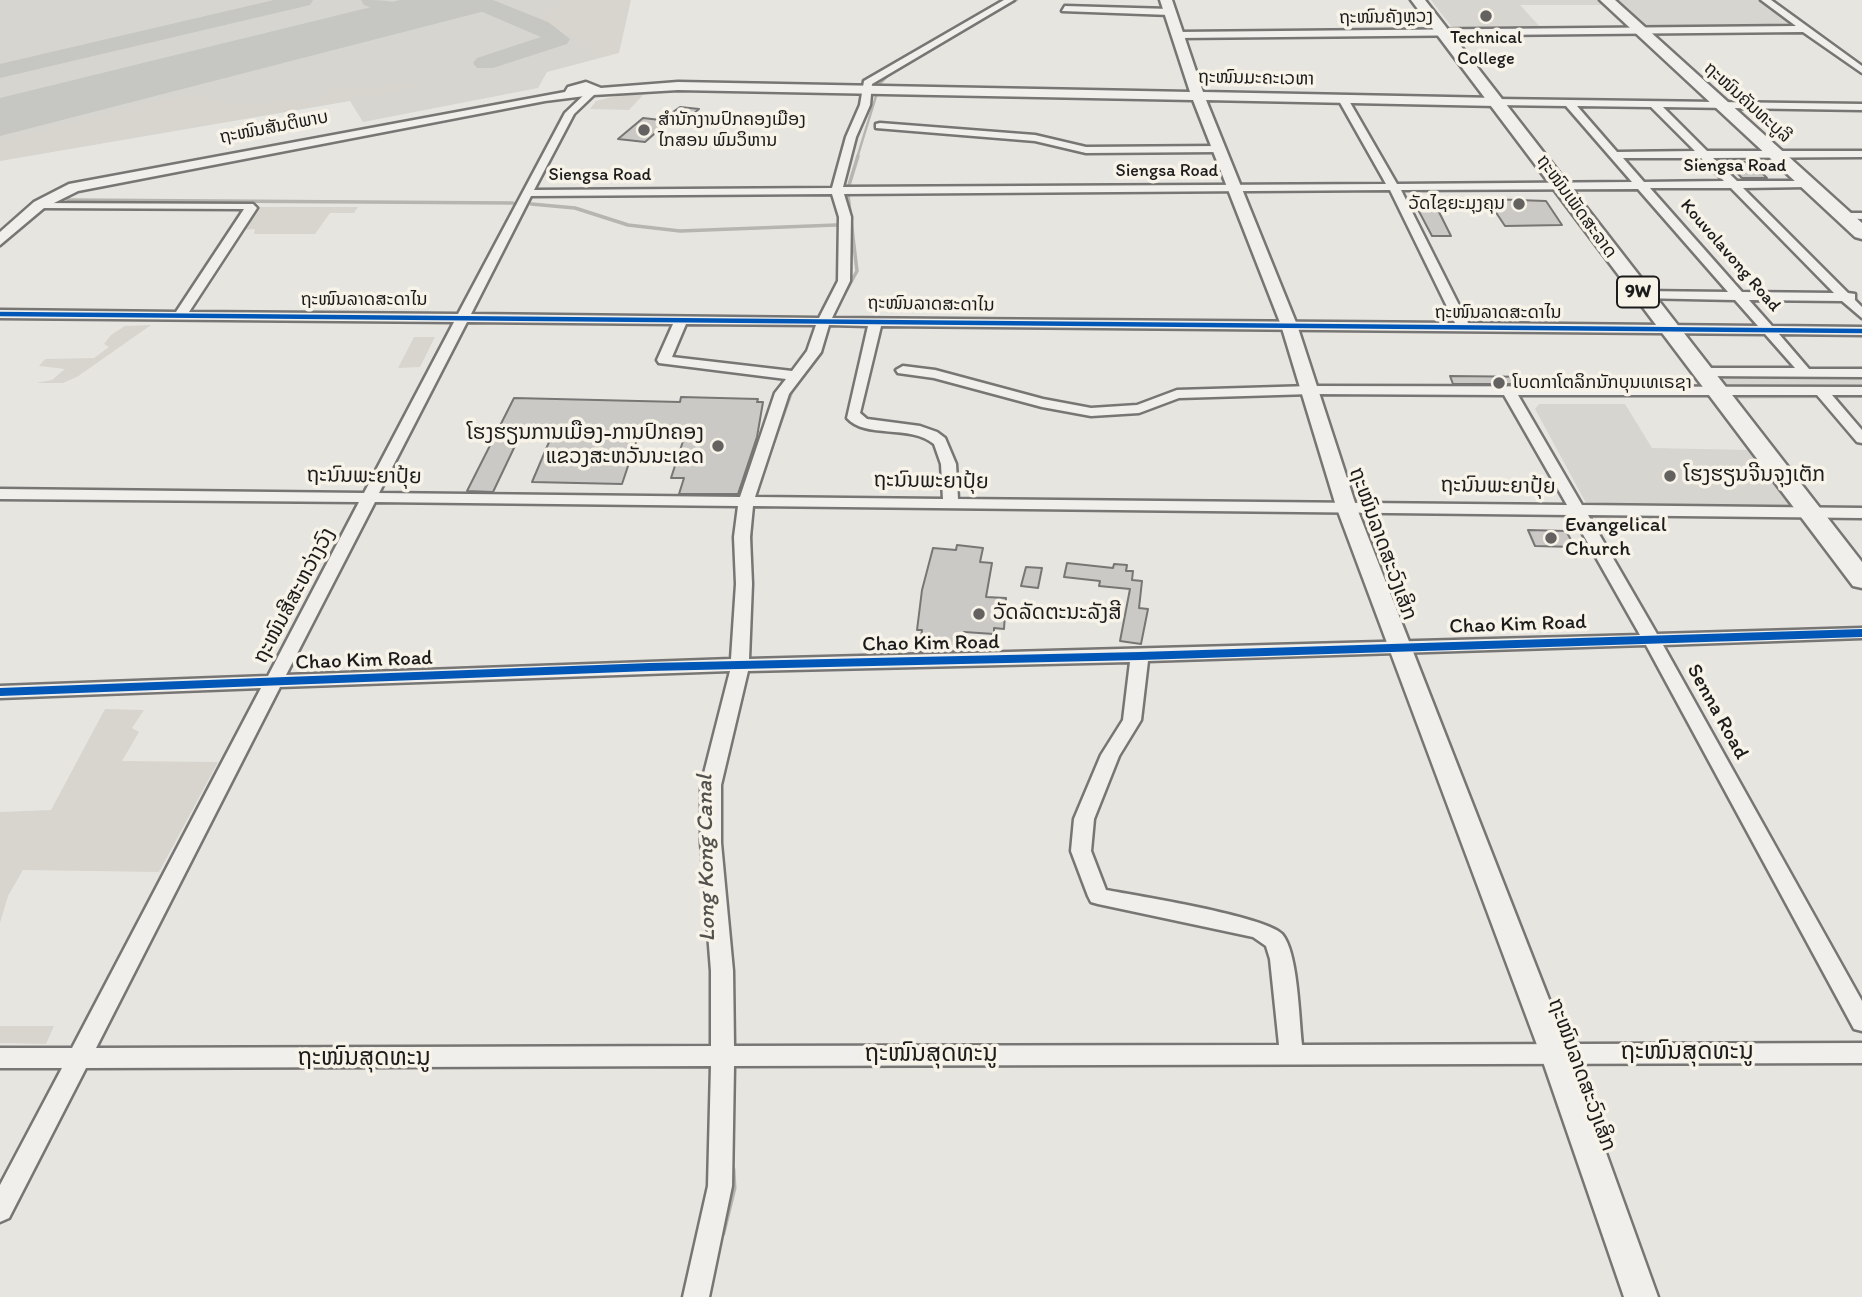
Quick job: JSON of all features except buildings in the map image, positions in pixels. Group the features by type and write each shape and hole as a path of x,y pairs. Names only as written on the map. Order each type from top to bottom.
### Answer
{"main road":[{"name":"ຖະໜົນເພັດສະລາດ","path":"1418,0 1562,186 1641,295 1862,580"},
{"name":"ຖະໜົນຄັນທະບູລີ","path":"1608,0 1719,105 1862,233"}],"street":[{"path":"696,1297 720,1186 724,1056 722,971 711,843 711,785 740,665 744,584 742,537 746,501 782,393 814,352 824,320 844,281 845,217 838,191 851,137 865,105 867,83 874,76 1010,0"},
{"path":"1765,0 1862,70"},
{"path":"1065,9 1168,6"},
{"name":"ຖະໜົນລາດສະວົງເສິກ","path":"1168,6 1218,149 1289,325 1346,506 1555,1053 1641,1297"},
{"name":"ຖະໜົນຄັງຫຼວງ","path":"1178,35 1805,29"},
{"name":"ຖະໜົນມະຄະເວຫາ","path":"572,92 650,87 1164,95 1195,86 1343,99 1862,107"},
{"path":"570,113 593,91"},
{"path":"570,113 572,92"},
{"name":"ຖະໜົນສັນຕິພາບ","path":"0,240 39,205 74,187 572,92"},
{"name":"ຖະໜົນສັນຕິພາບ","path":"0,224 39,194 89,176 572,92"},
{"path":"1343,99 1394,188 1464,329"},
{"name":"Kouvolavong Road","path":"1568,102 1806,373"},
{"path":"1654,104 1862,314"},
{"name":"ຖະໜົນສີສະຫວ່າງວົງ","path":"0,1210 570,113"},
{"path":"880,126 1035,138 1086,150 1218,149"},
{"path":"1616,155 1862,154"},
{"name":"Siengsa Road","path":"527,193 1808,184"},
{"path":"39,205 249,206 251,208 180,315"},
{"path":"1844,216 1862,216"},
{"path":"1641,295 1862,297"},
{"name":"ຖະໜົນລາດສະດາໄນ","path":"0,314 464,316 1464,329 1862,331"},
{"path":"682,319 664,360 795,376"},
{"path":"876,321 854,418 863,424 920,429 935,434 943,442 948,458 951,503"},
{"path":"903,370 935,374 1042,403 1091,412 1139,409 1177,394 1311,390 1862,391"},
{"path":"1700,372 1862,373"},
{"name":"Senna Road","path":"1508,390 1573,509 1650,637 1862,1022"},
{"path":"1821,391 1862,439"},
{"name":"ຖະນົນພະຍາປຸ້ຍ","path":"0,494 1862,513"},
{"name":"Chao Kim Road","path":"0,692 740,665 1140,656 1650,637 1862,633"},
{"path":"1140,656 1132,720 1106,765 1084,819 1081,851 1089,876 1098,895 1259,930 1275,940 1280,958 1291,1054"},
{"name":"ຖະໜົນສຸດທະນູ","path":"0,1058 1862,1053"}],"shaded area":[{"path":"0,0 631,0 619,53 547,72 538,88 363,122 350,101 0,161"},
{"path":"554,0 629,0 617,52 601,55 582,48 594,44 537,21 567,4"},
{"name":"Technical College","path":"1431,0 1604,0 1609,5 1520,5 1541,28 1460,29 1451,26"},
{"path":"1619,0 1757,0 1794,26 1649,27"},
{"path":"424,86 0,160 0,143 167,98 200,96 244,106 305,100 326,95 337,87"},
{"path":"633,92 652,92 643,95 629,110 590,109 596,101"},
{"path":"257,207 358,207 354,213 330,213 315,234 254,234 255,229 240,230"},
{"path":"151,325 77,377 63,383 36,383 52,380 65,369 39,366 45,359 94,358 109,347 104,344 111,335 125,326"},
{"path":"414,337 435,337 420,367 398,368"},
{"path":"1715,371 1862,371 1862,398 1735,399"},
{"name":"ໂຮງຮຽນຈີນຈຸງເຕັກ","path":"1539,404 1625,404 1652,448 1749,450 1790,505 1586,503 1535,409"},
{"path":"105,709 144,710 132,728 139,732 122,761 218,762 159,872 23,870 8,896 0,923 0,812 51,810"},
{"path":"0,1026 54,1026 46,1044 0,1043"}],"waterway":[{"name":"Long Kong Canal","path":"936,46 1017,0"},
{"name":"Long Kong Canal","path":"879,85 894,69"},
{"name":"Long Kong Canal","path":"857,158 877,93"},
{"name":"Long Kong Canal","path":"849,185 858,156"},
{"name":"Long Kong Canal","path":"839,304 857,271 848,195"},
{"path":"68,200 513,203"},
{"path":"531,204 575,208 628,225 680,231 836,225"},
{"name":"Long Kong Canal","path":"820,354 829,327"},
{"name":"Long Kong Canal","path":"766,462 791,392 820,354"},
{"name":"Long Kong Canal","path":"750,546 751,525"},
{"name":"Long Kong Canal","path":"722,1233 733,1188 732,1170"}],"taxiway":[{"path":"0,71 302,0"},
{"path":"372,0 408,15"},
{"path":"474,0 540,27 559,39 485,63"}],"runway":[{"path":"0,117 466,0"}],"cycle path":[{"path":"0,314 1862,331"},
{"path":"0,692 650,667 1140,656 1862,633"}],"place":[{"name":"Technical College","path":"1486,16"},
{"name":"ສຳນັກງານປົກຄອງເມືອງ ໄກສອນ ພົມວິຫານ","path":"644,130"},
{"name":"ວັດໄຊຍະມຸງຄຸນ","path":"1519,204"},
{"name":"ໂບດກາໂຕລິກນັກບຸນເທເຣຊາ","path":"1499,383"},
{"name":"ໂຮງຮຽນການເມືອງ-ການປົກຄອງ ແຂວງສະຫວັນນະເຂດ","path":"718,446"},
{"name":"ໂຮງຮຽນຈີນຈຸງເຕັກ","path":"1670,476"},
{"name":"Evangelical Church","path":"1551,538"},
{"name":"ວັດລັດຕະນະລັງສີ","path":"979,614"}]}
